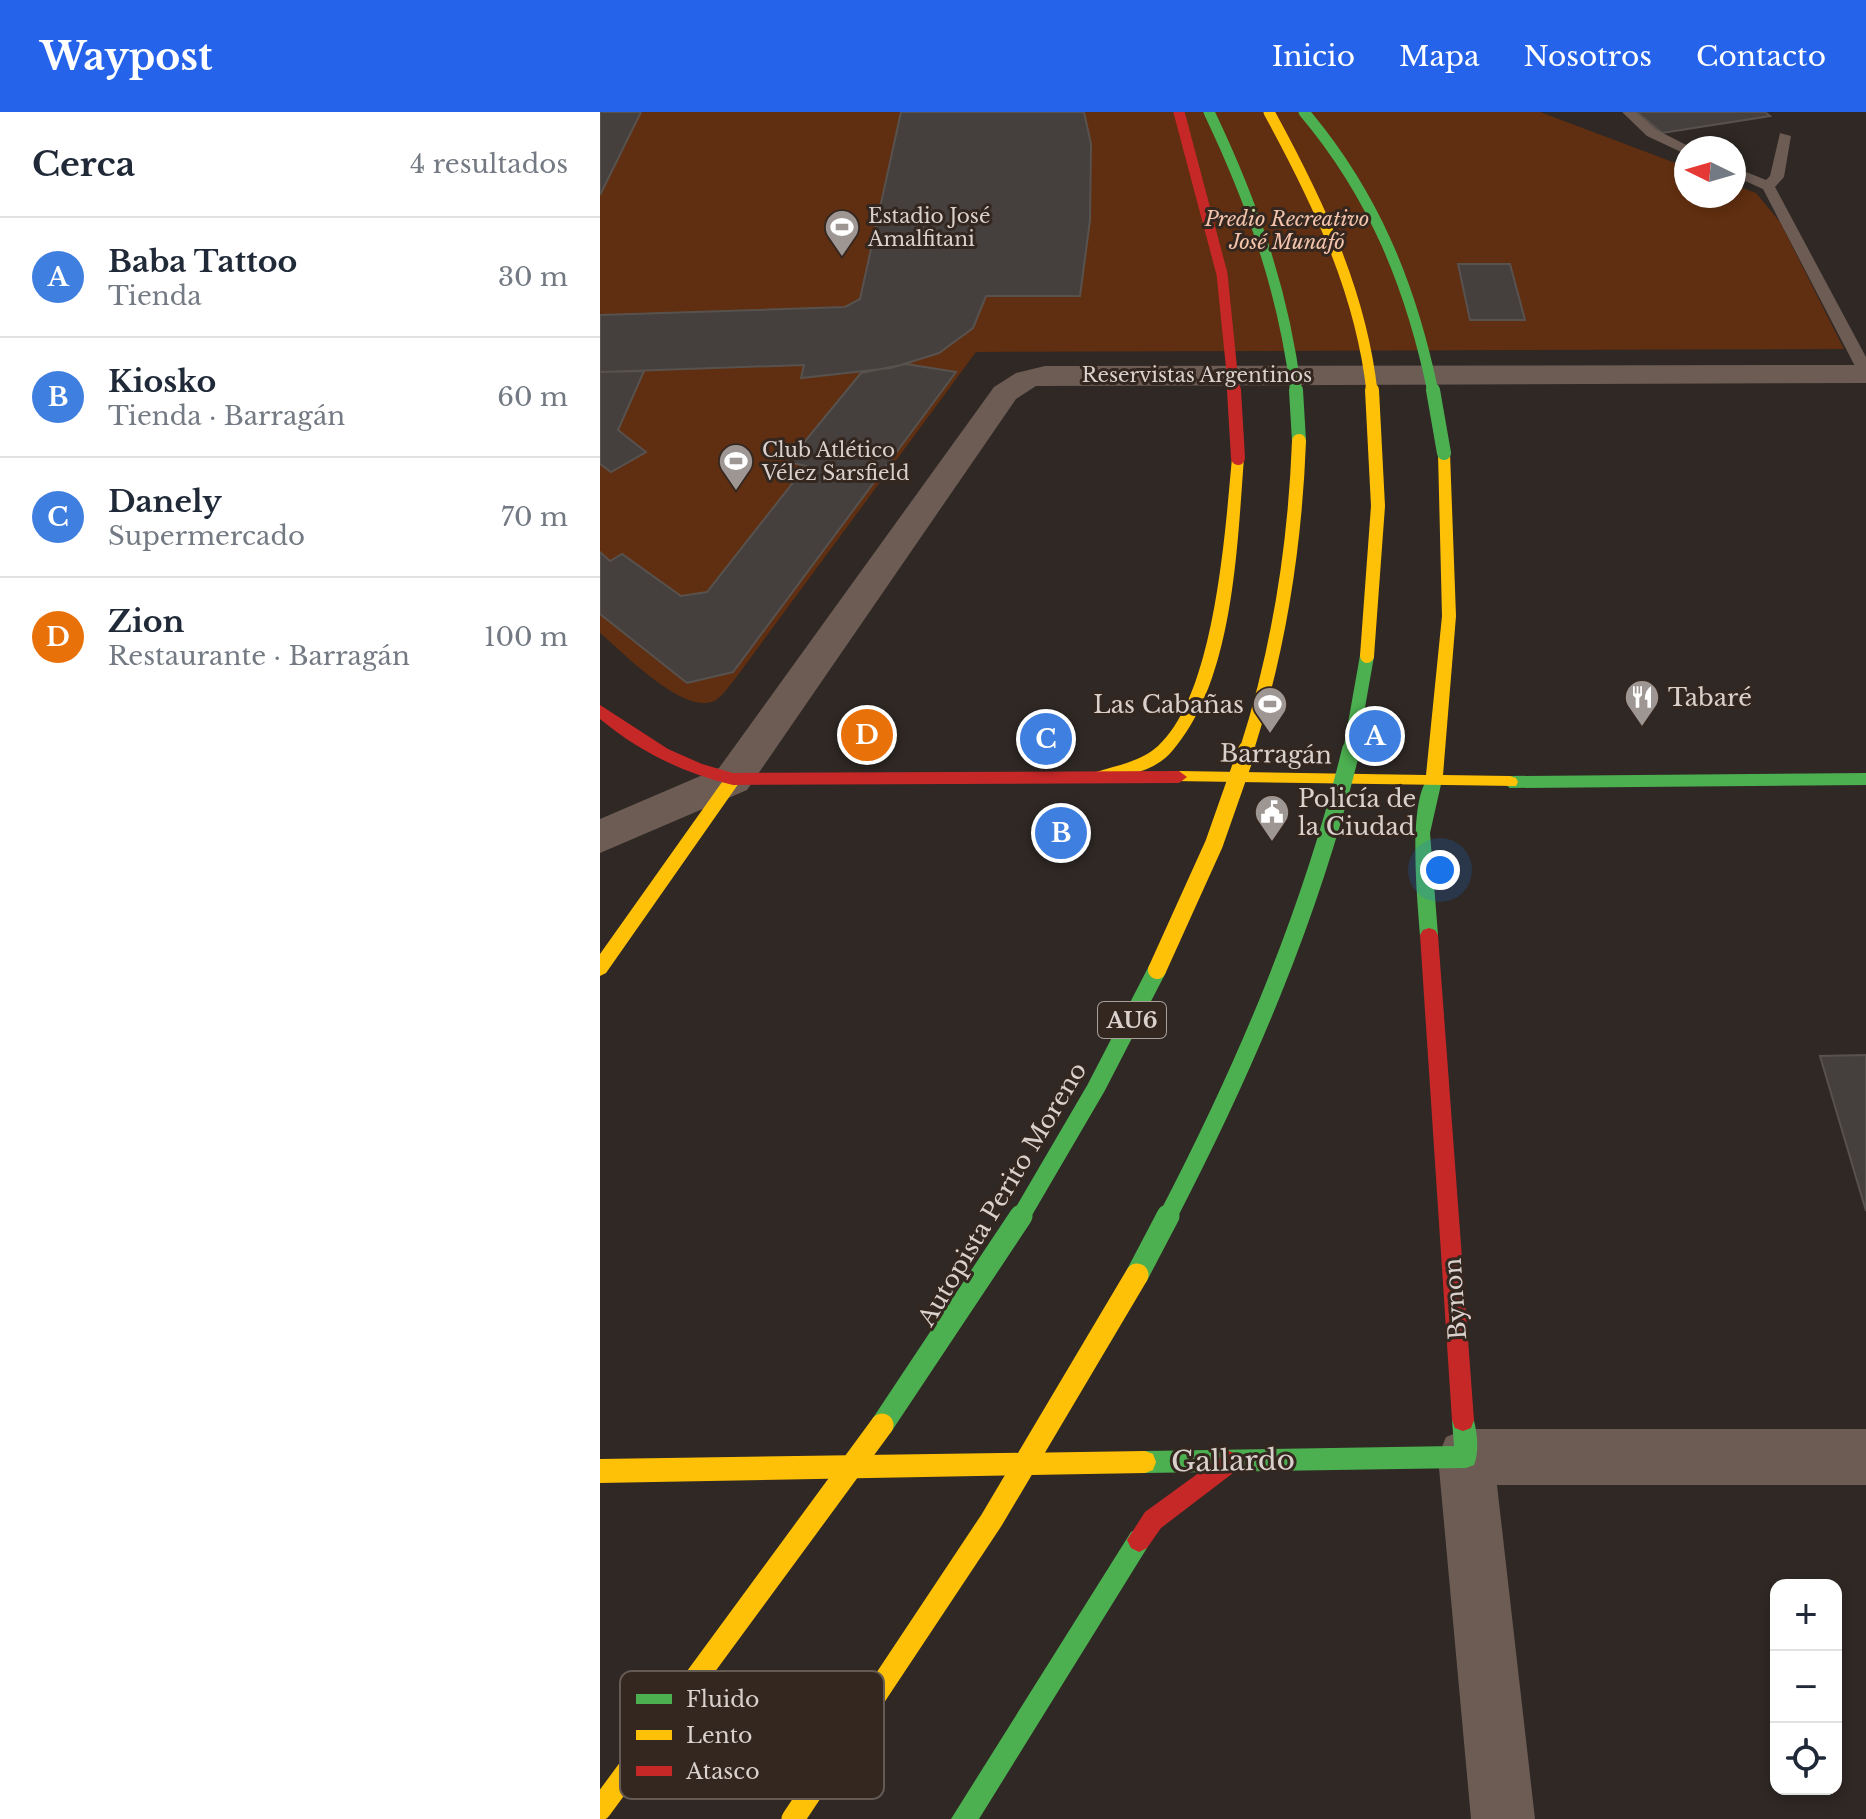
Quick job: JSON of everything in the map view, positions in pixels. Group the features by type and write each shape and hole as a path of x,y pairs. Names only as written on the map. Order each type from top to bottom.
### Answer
{"main road":[{"path":"1102,776 1130,770 1151,760 1169,745 1195,702 1224,582 1238,458 1236,398 1217,249 1186,148 1179,112"},
{"name":"Autopista Perito Moreno","path":"702,1671 894,1412 1011,1233 1118,1047 1178,928 1231,802 1262,706 1287,593 1299,479 1298,416 1292,353 1270,254 1242,179 1209,112"},
{"path":"884,1690 1037,1447 1152,1247 1227,1092 1289,950 1332,821 1356,729 1377,591 1381,507 1378,421 1371,367 1344,270 1302,171 1269,112"},
{"name":"Bynon","path":"1304,112 1347,160 1388,240 1425,350 1444,453 1450,563 1444,694 1434,780 1422,833 1466,1457"},
{"name":"Barragán","path":"600,711 664,757 701,773 733,779 1102,776 1434,780 1866,779"},
{"path":"600,968 733,779"},
{"name":"Gallardo","path":"600,1471 1466,1457"},
{"path":"964,1819 1146,1530 1186,1491 1229,1462"},
{"name":"Autopista Perito Moreno","path":"600,1809 620,1782"},
{"path":"793,1819 807,1799"}],"street":[{"name":"Reservistas Argentinos","path":"733,779 1005,393 1026,379 1045,375 1866,373"},
{"path":"600,837 733,779"},
{"name":"Gallardo","path":"1466,1457 1866,1457"},
{"name":"Bynon","path":"1466,1457 1503,1819"}],"lane":[{"path":"1628,112 1652,133 1674,143"},
{"path":"1768,186 1777,177 1785,136"},
{"path":"1746,176 1768,186 1866,373"}],"green space":[{"name":"Club Atlético Vélez Sarsfield","path":"600,112 1540,112 1674,162 1674,208 1746,208 1746,189 1756,193 1780,222 1844,349 976,352 735,679 717,699 701,703 670,691 600,633"}],"building":[{"path":"600,112 641,112 600,195"},
{"path":"901,112 1084,112 1091,144 1090,220 1080,296 986,296 973,328 939,353 891,368 801,378 804,365 600,372 600,315 845,307 860,299"},
{"path":"1637,112 1765,112 1770,116 1662,133"},
{"path":"1458,264 1510,264 1525,320 1470,320"},
{"path":"906,364 956,372 733,672 687,683 600,614 600,552 610,561 622,554 681,596 707,592 806,466 788,462 861,373"},
{"path":"644,371 618,430 646,452 611,472 600,464 600,372"},
{"path":"1866,1055 1866,1211 1820,1056"}],"traffic: fast":[{"path":"1209,112 1244,191 1273,272 1292,355 1299,441"},
{"path":"1304,112 1335,148 1361,187 1400,271 1427,360 1444,453"},
{"path":"1137,1275 1247,1053 1310,896 1335,816 1354,736 1367,656"},
{"path":"1510,782 1866,779"},
{"path":"1429,935 1422,833 1434,780"},
{"path":"882,1425 1029,1203 1096,1088 1157,970"},
{"path":"1145,1462 1466,1457 1463,1420"},
{"path":"964,1819 1139,1540"}],"traffic: slow":[{"path":"1269,112 1307,182 1336,248 1357,312 1370,375 1377,439 1378,506 1367,656"},
{"path":"1157,970 1214,844 1259,713 1289,579 1297,511 1299,441"},
{"path":"1434,780 1449,616 1444,453"},
{"path":"1102,776 1154,758 1168,746 1186,720 1212,649 1220,609 1238,458"},
{"path":"1179,777 1510,782"},
{"path":"600,968 733,779"},
{"path":"884,1682 991,1521 1137,1275"},
{"path":"701,1671 882,1425"},
{"path":"600,1471 1145,1462"},
{"path":"600,1809 620,1782"},
{"path":"793,1819 806,1799"}],"traffic: jam":[{"path":"1179,112 1222,274 1232,353 1238,458"},
{"path":"600,711 662,754 696,769 733,779 1179,777"},
{"path":"1429,935 1463,1420"},
{"path":"1139,1540 1153,1520 1229,1462"}],"place":[{"name":"Estadio José Amalfitani","path":"842,258"},
{"name":"Club Atlético Vélez Sarsfield","path":"736,492"},
{"name":"Tabaré","path":"1642,728"},
{"name":"Zion","path":"867,735"},
{"name":"Las Cabañas","path":"1270,735"},
{"name":"Baba Tattoo","path":"1375,736"},
{"name":"Danely","path":"1046,739"},
{"name":"Kiosko","path":"1061,833"},
{"name":"Policía de la Ciudad","path":"1272,843"}],"park label":[{"name":"Predio Recreativo José Munafó","path":"1287,230"}]}
